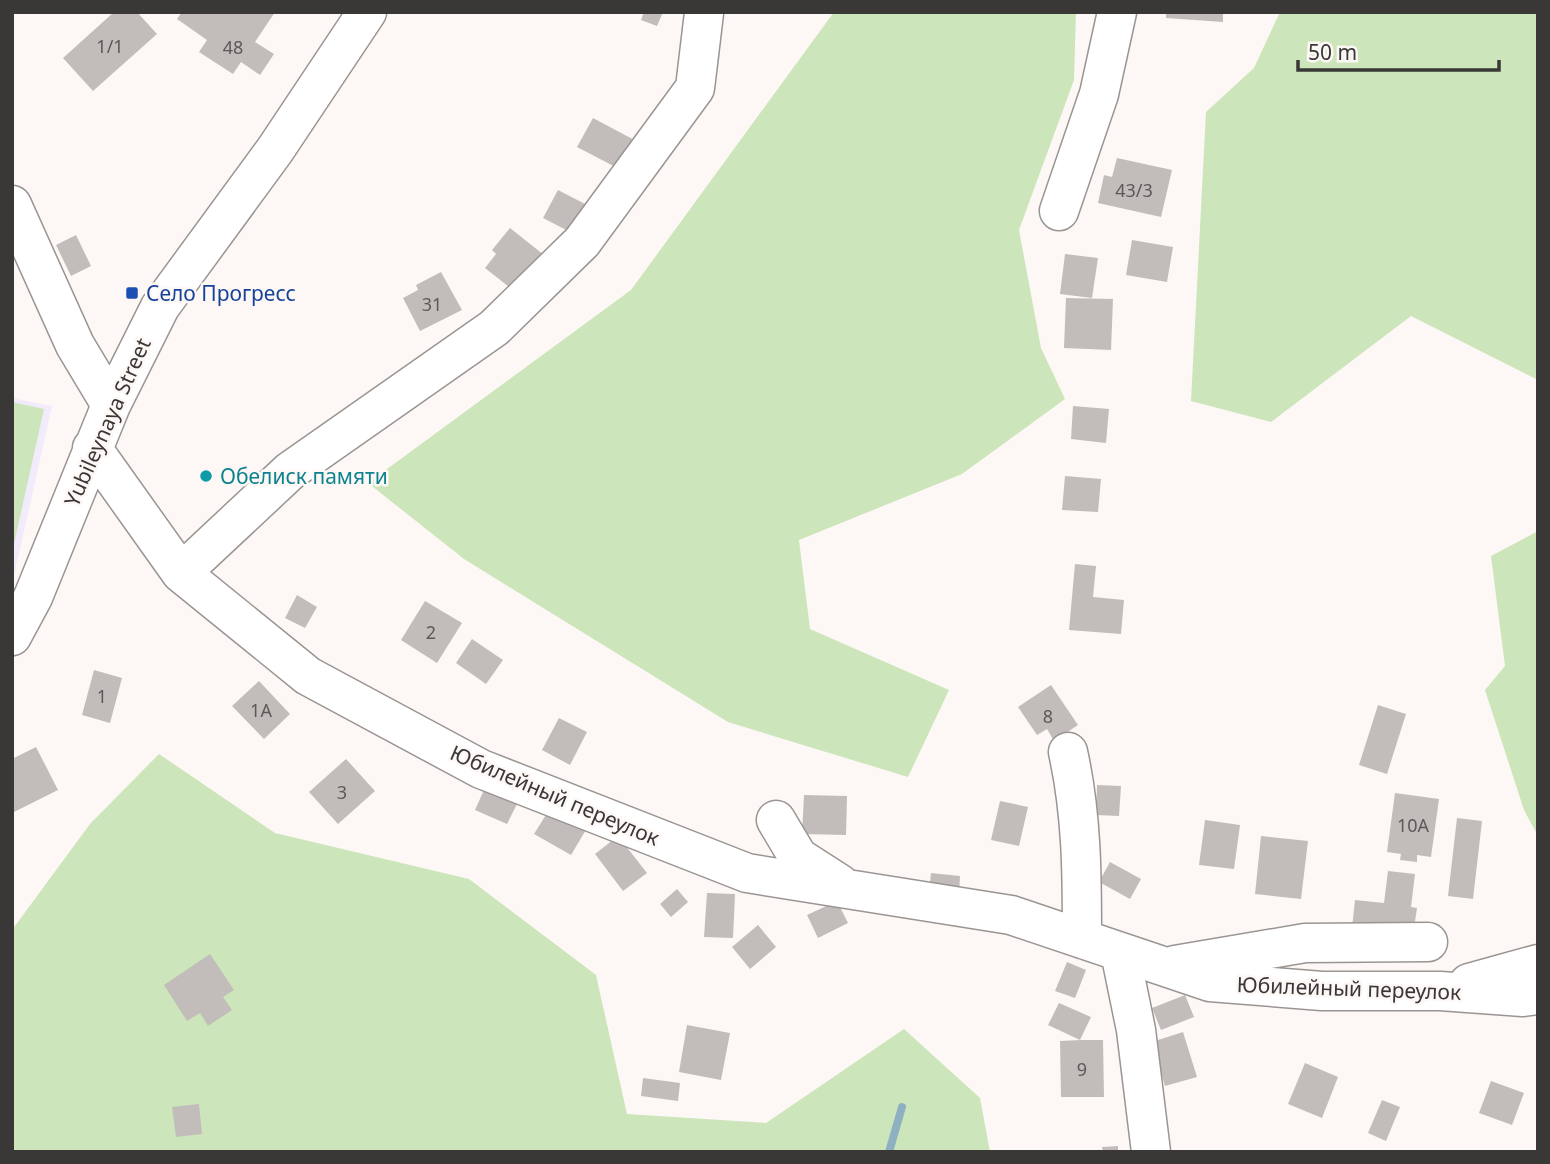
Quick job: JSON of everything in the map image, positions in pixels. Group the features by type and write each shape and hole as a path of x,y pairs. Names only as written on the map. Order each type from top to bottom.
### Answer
{"street":[{"name":"Yubileynaya Street","path":"12,636 33,597 111,405 160,307 275,150 367,12"},
{"path":"1059,211 1099,93 1117,12"},
{"path":"181,573 290,471 494,328 582,242 695,88 704,13"},
{"path":"12,205 75,345 111,405"},
{"name":"Юбилейный переулок","path":"92,448 181,573 308,676 481,769 747,873 1011,915 1210,982 1322,991 1440,991 1523,997 1538,995"},
{"path":"1068,752 1078,795 1083,849 1082,939"},
{"path":"776,820 798,857 847,889"},
{"name":"Юбилейный переулок","path":"1163,967 1305,943 1428,943"},
{"path":"1120,952 1136,1030 1151,1152"},
{"path":"1440,991 1538,964"}],"shaded area":[{"path":"12,398 52,406 12,585"}],"green space":[{"path":"834,12 1076,12 1074,80 1019,230 1041,348 1065,399 962,474 799,540 810,629 949,690 908,777 728,722 464,559 368,483 631,290"},
{"path":"1280,12 1538,12 1538,380 1411,316 1271,422 1191,401 1206,112 1254,68"},
{"path":"12,402 44,409 12,553"},
{"path":"1538,531 1538,836 1524,810 1485,690 1505,666 1491,556"},
{"path":"159,754 275,833 469,879 596,975 627,1114 766,1123 904,1029 980,1098 990,1152 12,1152 12,930 90,824"}],"building":[{"path":"114,12 137,12 157,34 93,91 63,58"},
{"path":"182,12 275,12 255,42 274,54 260,75 241,62 233,74 199,52 207,40 177,19"},
{"path":"644,12 663,12 657,26 641,20"},
{"path":"1166,12 1223,12 1223,22 1166,18"},
{"path":"593,118 640,143 625,172 577,147"},
{"path":"1117,158 1172,170 1161,217 1098,203 1104,175 1112,177"},
{"path":"558,190 589,206 574,234 543,218"},
{"path":"510,228 544,255 514,291 485,268 496,254 492,250"},
{"path":"76,235 91,266 71,276 56,245"},
{"path":"1132,240 1173,247 1167,282 1126,275"},
{"path":"1065,254 1098,258 1092,298 1060,294"},
{"path":"441,272 462,310 420,331 403,298 418,290 416,285"},
{"path":"1066,298 1113,299 1111,350 1064,348"},
{"path":"1073,406 1109,409 1106,443 1071,439"},
{"path":"1065,476 1101,479 1098,512 1062,510"},
{"path":"1075,564 1096,566 1093,597 1124,600 1121,634 1069,630"},
{"path":"297,595 317,607 305,628 285,618"},
{"path":"425,601 462,623 437,663 401,640"},
{"path":"472,639 503,660 486,684 456,663"},
{"path":"94,670 122,678 110,723 82,715"},
{"path":"259,681 290,714 264,739 232,706"},
{"path":"1051,685 1078,725 1054,741 1047,729 1037,735 1018,707"},
{"path":"1378,705 1406,714 1387,774 1359,765"},
{"path":"559,718 587,732 570,765 542,750"},
{"path":"36,747 58,790 12,813 12,759"},
{"path":"346,759 375,791 338,824 309,792"},
{"path":"1097,785 1121,786 1119,816 1096,815"},
{"path":"484,790 517,804 507,824 475,810"},
{"path":"1395,793 1439,799 1431,857 1417,855 1417,862 1400,860 1401,854 1387,852"},
{"path":"804,795 847,796 846,835 802,834"},
{"path":"1000,801 1028,807 1019,846 991,840"},
{"path":"554,802 590,823 571,855 534,834"},
{"path":"1457,818 1482,821 1473,899 1448,896"},
{"path":"1205,820 1240,825 1234,869 1199,865"},
{"path":"618,836 647,873 623,891 595,854"},
{"path":"1261,836 1308,841 1301,899 1255,894"},
{"path":"1110,862 1141,879 1130,899 1099,882"},
{"path":"1388,871 1415,874 1411,907 1417,908 1413,935 1352,928 1355,900 1384,903"},
{"path":"931,873 960,876 959,896 929,892"},
{"path":"677,889 688,902 671,917 660,904"},
{"path":"707,893 735,894 733,938 704,937"},
{"path":"837,901 848,923 818,938 807,915"},
{"path":"758,925 776,947 750,969 732,947"},
{"path":"210,954 234,990 223,997 232,1010 208,1026 200,1013 187,1021 164,985"},
{"path":"1067,962 1086,970 1075,998 1055,991"},
{"path":"1185,995 1194,1017 1161,1030 1152,1008"},
{"path":"1059,1003 1091,1017 1080,1040 1048,1025"},
{"path":"687,1025 730,1033 721,1080 679,1072"},
{"path":"1183,1032 1197,1077 1165,1086 1152,1042"},
{"path":"1103,1040 1104,1097 1061,1097 1060,1041"},
{"path":"1305,1063 1338,1077 1322,1118 1288,1104"},
{"path":"643,1078 680,1083 678,1101 641,1096"},
{"path":"1491,1081 1524,1093 1512,1125 1479,1113"},
{"path":"1382,1100 1400,1107 1386,1141 1368,1133"},
{"path":"199,1104 202,1134 176,1137 172,1107"},
{"path":"1118,1146 1118,1152 1103,1152 1102,1147"}],"waterway":[{"path":"889,1152 902,1107"}],"place":[{"name":"Село Прогресс","path":"132,293"},
{"name":"Обелиск памяти","path":"206,476"}]}
